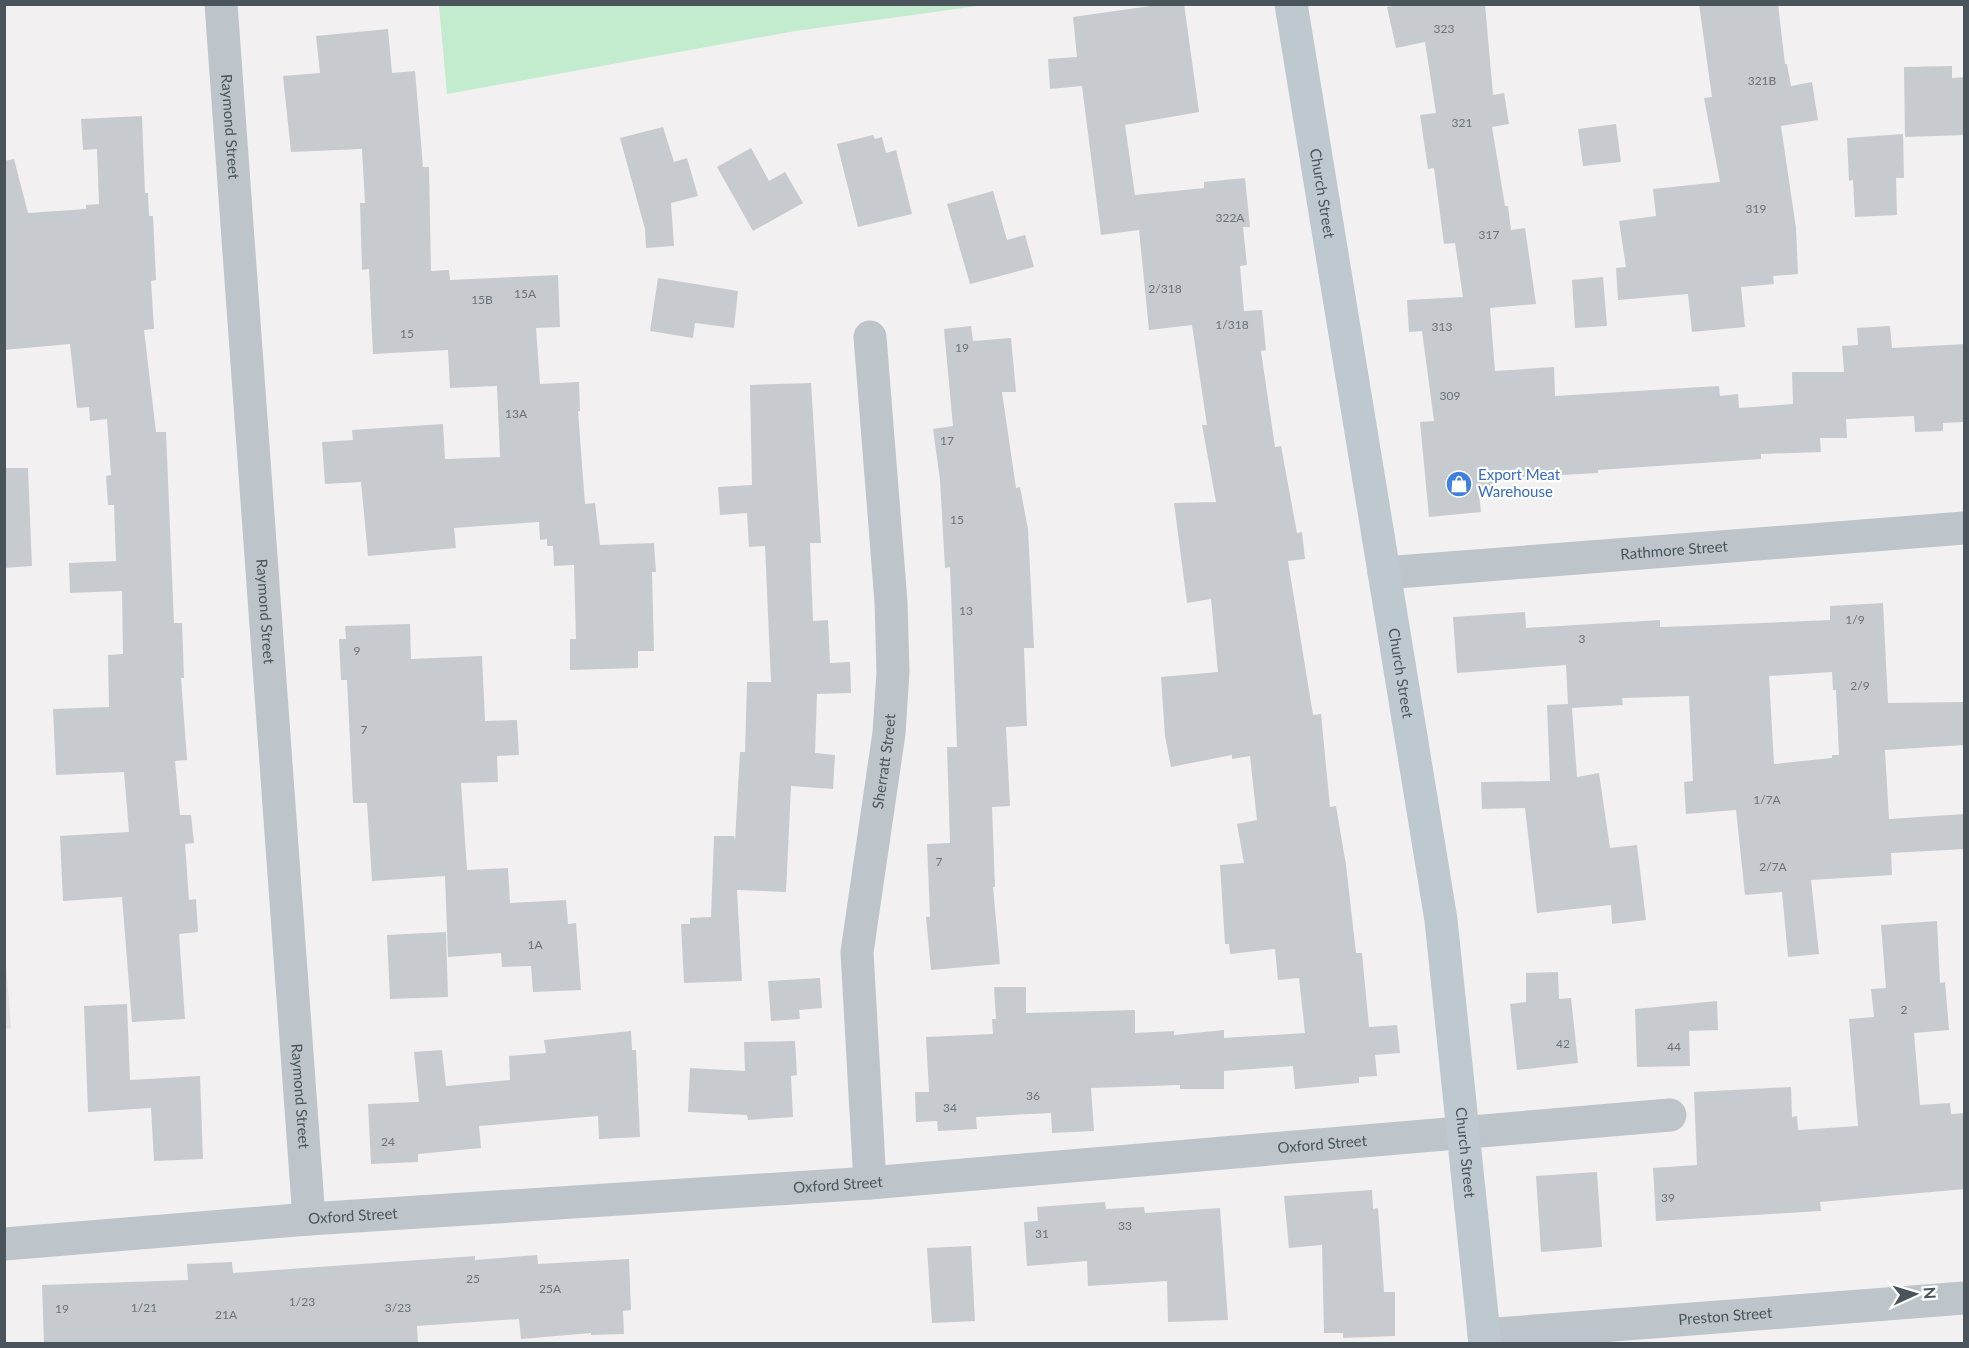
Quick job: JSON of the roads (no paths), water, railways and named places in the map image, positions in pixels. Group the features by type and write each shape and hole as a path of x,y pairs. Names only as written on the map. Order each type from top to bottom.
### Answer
{"street":[{"name":"Raymond Street","path":"221,4 309,1219"},
{"name":"Church Street","path":"1291,4 1441,920 1484,1339"},
{"name":"Sherratt Street","path":"870,337 891,602 893,672 889,733 857,952 870,1183"},
{"name":"Rathmore Street","path":"1384,573 1965,528"},
{"name":"Oxford Street","path":"4,1244 309,1219 870,1183 1670,1115"},
{"name":"Preston Street","path":"1484,1339 1965,1298"}],"place":[{"name":"Export Meat Warehouse","path":"1459,484"}]}
